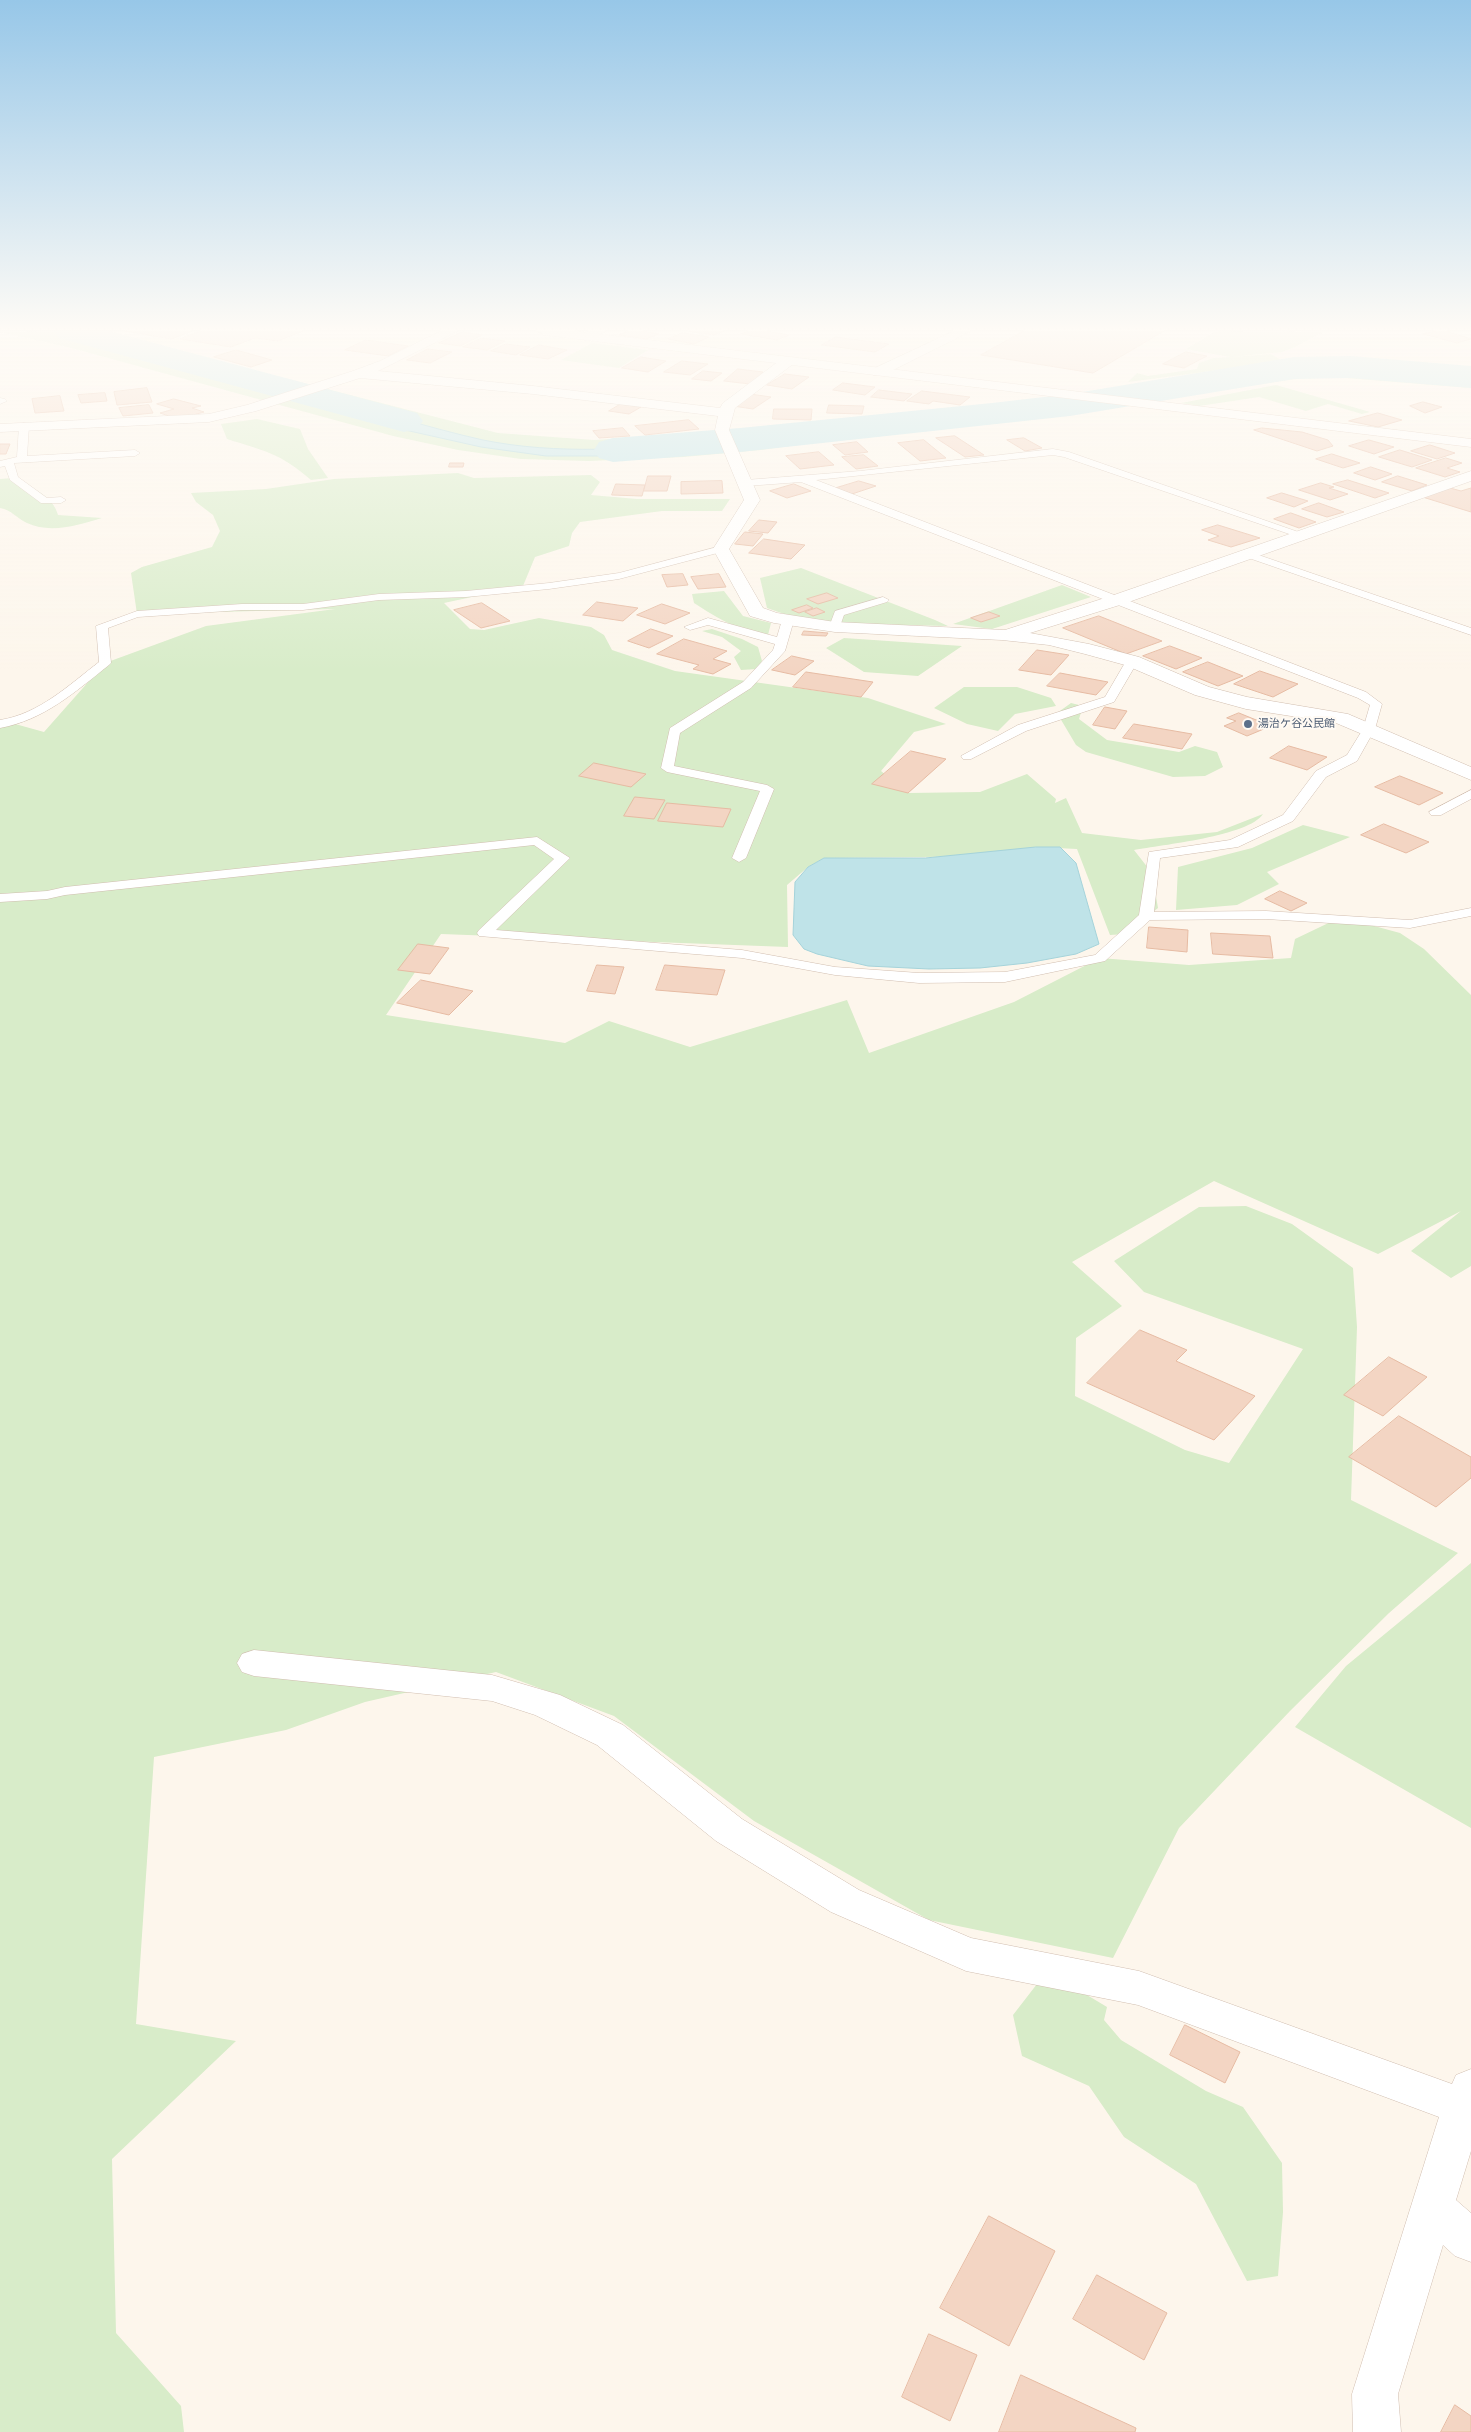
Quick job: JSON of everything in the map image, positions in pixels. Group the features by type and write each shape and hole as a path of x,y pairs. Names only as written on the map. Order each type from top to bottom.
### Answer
{"street":[{"path":"729,444 752,500 721,549 756,612 788,620 834,627 1002,635 1049,640 1132,661 1202,691 1246,703 1341,718 1471,774"},
{"path":"1002,635 1117,600 1471,476"},
{"path":"254,1663 492,1688 547,1705 610,1735 729,1830 844,1901 940,1943 966,1954 1139,1988 1467,2098 1375,2394 1377,2432"},
{"path":"1432,2207 1471,2241"}],"lane":[{"path":"22,459 23,444"},
{"path":"746,483 1053,452 1066,454 1302,535"},
{"path":"61,500 45,501 13,478 3,462 22,459 134,453"},
{"path":"0,898 47,895 65,891 537,841 563,858 484,933 742,954 835,971 910,977 1005,976 1100,958 1146,916 1154,855 1233,844 1288,818 1321,774 1352,758 1369,729 1376,704 1362,694 802,478"},
{"path":"0,724 13,723 55,702 105,663 102,626 137,614 242,607 303,607 379,597 520,590 619,576 721,549"},
{"path":"1248,554 1471,632"},
{"path":"834,627 839,613 883,600"},
{"path":"739,858 767,789 667,768 674,731 747,685 779,651 788,620"},
{"path":"690,627 708,621 782,642"},
{"path":"967,756 1022,728 1110,699 1132,661"},
{"path":"1436,812 1471,794"},
{"path":"1146,916 1266,914 1410,924 1471,912"}],"green space":[{"path":"244,444 306,444 328,478 311,480 281,458"},
{"path":"432,444 802,444 683,457 589,461 521,459"},
{"path":"458,473 474,478 591,475 600,482 591,495 637,499 730,499 722,511 662,511 580,522 572,533 569,546 535,557 523,586 444,603 470,629 484,630 539,618 591,627 604,635 612,650 675,671 868,698 946,724 914,732 881,771 908,793 980,792 1027,774 1056,799 1055,803 1066,798 1082,833 1141,840 1217,832 1263,814 1255,822 1223,834 1134,850 1152,873 1158,908 1125,934 1110,935 1077,849 1036,847 1016,856 824,858 808,867 787,885 788,947 441,934 386,1015 565,1043 609,1021 690,1047 847,1000 869,1053 1014,1002 1100,958 1189,965 1291,958 1295,939 1341,917 1400,933 1424,949 1471,995 1471,1266 1451,1278 1411,1251 1461,1211 1378,1254 1214,1181 1072,1262 1122,1306 1076,1338 1075,1396 1185,1450 1229,1463 1303,1349 1144,1292 1114,1261 1199,1207 1246,1206 1292,1224 1353,1268 1357,1327 1351,1500 1458,1553 1389,1613 1290,1711 1179,1828 1113,1958 929,1920 754,1821 614,1716 496,1672 365,1702 286,1730 154,1757 136,2024 236,2041 112,2159 116,2333 181,2406 184,2432 0,2432 0,723 8,722 44,732 105,663 206,626 335,609 137,614 131,573 142,567 212,547 220,531 213,515 196,502 191,493 266,489 334,479"},
{"path":"13,478 46,497 58,515 102,518 74,526 55,528 45,528 27,523 8,510 0,508 0,479"},
{"path":"801,568 948,626 810,623 767,608 760,578"},
{"path":"1062,585 1091,597 992,629 953,624"},
{"path":"724,591 743,616 771,623 768,635 729,623 694,603 692,594"},
{"path":"712,629 742,639 758,647 762,661 757,669 741,670 734,657 741,651 722,637 702,631"},
{"path":"844,638 962,646 918,676 864,672 826,648"},
{"path":"964,687 1017,687 1051,698 1056,706 1015,714 998,731 967,724 934,708"},
{"path":"1071,703 1083,706 1079,719 1107,740 1179,752 1195,746 1217,752 1223,767 1205,776 1173,777 1086,752 1076,745 1057,713"},
{"path":"1303,825 1350,837 1267,872 1279,884 1237,905 1176,910 1178,867 1252,848"},
{"path":"1471,1563 1471,1828 1295,1727 1346,1666"},
{"path":"1037,1984 1077,1989 1107,2007 1104,2020 1121,2040 1206,2091 1243,2107 1282,2163 1283,2212 1278,2276 1247,2281 1196,2184 1124,2137 1089,2086 1022,2056 1013,2015"}],"water":[{"path":"470,444 596,449 710,444 711,449 612,456 546,456"},
{"path":"1036,847 1060,847 1076,863 1099,944 1076,954 1027,963 980,968 929,969 868,966 817,954 804,949 793,935 795,882 808,867 824,858 925,858"}],"building":[{"path":"0,444 10,444 6,454 0,454"},
{"path":"860,444 868,452 845,455 833,445"},
{"path":"900,444 929,444 946,458 920,461"},
{"path":"946,444 968,444 984,455 965,457"},
{"path":"1014,444 1036,444 1042,448 1025,451"},
{"path":"1297,444 1333,446 1317,451"},
{"path":"1385,444 1394,447 1374,454 1349,446"},
{"path":"1430,445 1455,453 1437,459 1411,451"},
{"path":"1400,450 1432,460 1412,467 1379,457"},
{"path":"819,452 834,465 800,469 786,456"},
{"path":"1332,454 1360,463 1343,468 1316,459"},
{"path":"864,455 878,466 856,469 842,457"},
{"path":"1446,458 1462,463 1447,468 1460,472 1445,477 1416,468"},
{"path":"450,463 464,463 463,467 449,467"},
{"path":"1371,467 1392,474 1375,480 1354,473"},
{"path":"648,476 671,476 667,491 644,491"},
{"path":"1398,476 1427,485 1412,491 1382,482"},
{"path":"1348,480 1389,493 1375,498 1333,484"},
{"path":"722,481 723,493 681,494 681,482"},
{"path":"859,481 876,486 852,494 836,488"},
{"path":"1321,483 1334,487 1329,488 1348,494 1330,500 1299,490"},
{"path":"616,484 645,485 642,496 612,495"},
{"path":"794,484 811,491 787,498 770,491"},
{"path":"1443,486 1461,491 1471,488 1471,512 1416,495"},
{"path":"1282,493 1308,501 1294,507 1267,498"},
{"path":"1319,503 1344,512 1327,517 1302,509"},
{"path":"1291,513 1316,522 1299,528 1274,519"},
{"path":"759,520 777,522 768,533 749,531"},
{"path":"1218,525 1260,538 1231,547 1208,540 1219,536 1202,530"},
{"path":"745,532 763,534 753,546 735,544"},
{"path":"764,539 805,545 791,559 749,553"},
{"path":"683,574 688,585 667,587 662,575"},
{"path":"719,574 726,587 698,589 691,577"},
{"path":"827,593 838,598 818,604 807,599"},
{"path":"597,602 638,608 623,621 583,615"},
{"path":"482,603 510,621 481,628 454,610"},
{"path":"662,604 690,613 665,624 637,615"},
{"path":"807,605 813,608 799,613 792,610"},
{"path":"817,608 825,612 813,616 805,612"},
{"path":"989,612 1000,616 981,622 971,618"},
{"path":"1099,616 1162,641 1126,654 1063,628"},
{"path":"651,629 673,636 649,648 628,641"},
{"path":"804,631 828,633 826,636 802,635"},
{"path":"684,639 727,651 713,659 731,664 713,674 693,669 699,665 657,654"},
{"path":"1170,646 1202,658 1176,669 1143,656"},
{"path":"1037,650 1069,655 1051,675 1019,670"},
{"path":"792,656 814,661 795,675 772,670"},
{"path":"1208,662 1243,676 1218,686 1183,672"},
{"path":"1260,671 1298,684 1273,697 1234,684"},
{"path":"806,672 873,682 861,697 793,687"},
{"path":"1060,673 1108,682 1096,695 1047,686"},
{"path":"1105,707 1127,711 1115,729 1093,725"},
{"name":"湯治ケ谷公民館","path":"1239,713 1271,726 1247,736 1224,726 1236,721 1227,718"},
{"path":"1134,724 1192,734 1182,749 1123,738"},
{"path":"1289,746 1327,757 1307,770 1270,758"},
{"path":"911,751 946,759 908,793 872,784"},
{"path":"594,763 646,774 631,787 579,776"},
{"path":"1400,776 1443,793 1419,805 1375,787"},
{"path":"635,797 665,800 654,819 624,816"},
{"path":"667,803 731,809 723,827 658,821"},
{"path":"1384,824 1429,842 1406,853 1361,835"},
{"path":"1280,891 1307,903 1291,911 1265,899"},
{"path":"1149,927 1188,930 1187,952 1147,948"},
{"path":"1211,933 1270,936 1273,958 1213,954"},
{"path":"418,944 449,948 430,974 398,970"},
{"path":"597,965 624,967 615,994 587,991"},
{"path":"665,965 725,970 717,995 656,990"},
{"path":"421,980 473,991 449,1015 397,1003"},
{"path":"1140,1330 1187,1350 1176,1361 1255,1396 1214,1440 1087,1383"},
{"path":"1389,1357 1427,1377 1383,1416 1344,1395"},
{"path":"1399,1416 1471,1457 1471,1478 1436,1507 1349,1457"},
{"path":"1185,2025 1240,2052 1225,2083 1170,2055"},
{"path":"989,2216 1055,2251 1009,2346 940,2308"},
{"path":"1097,2275 1167,2313 1144,2360 1073,2319"},
{"path":"929,2334 977,2355 950,2421 902,2397"},
{"path":"1021,2375 1136,2428 1135,2432 999,2432"},
{"path":"1455,2405 1471,2416 1471,2432 1441,2432"}],"waterway":[{"path":"613,450 683,444"}],"place":[{"name":"湯治ケ谷公民館","path":"1248,724"}]}
